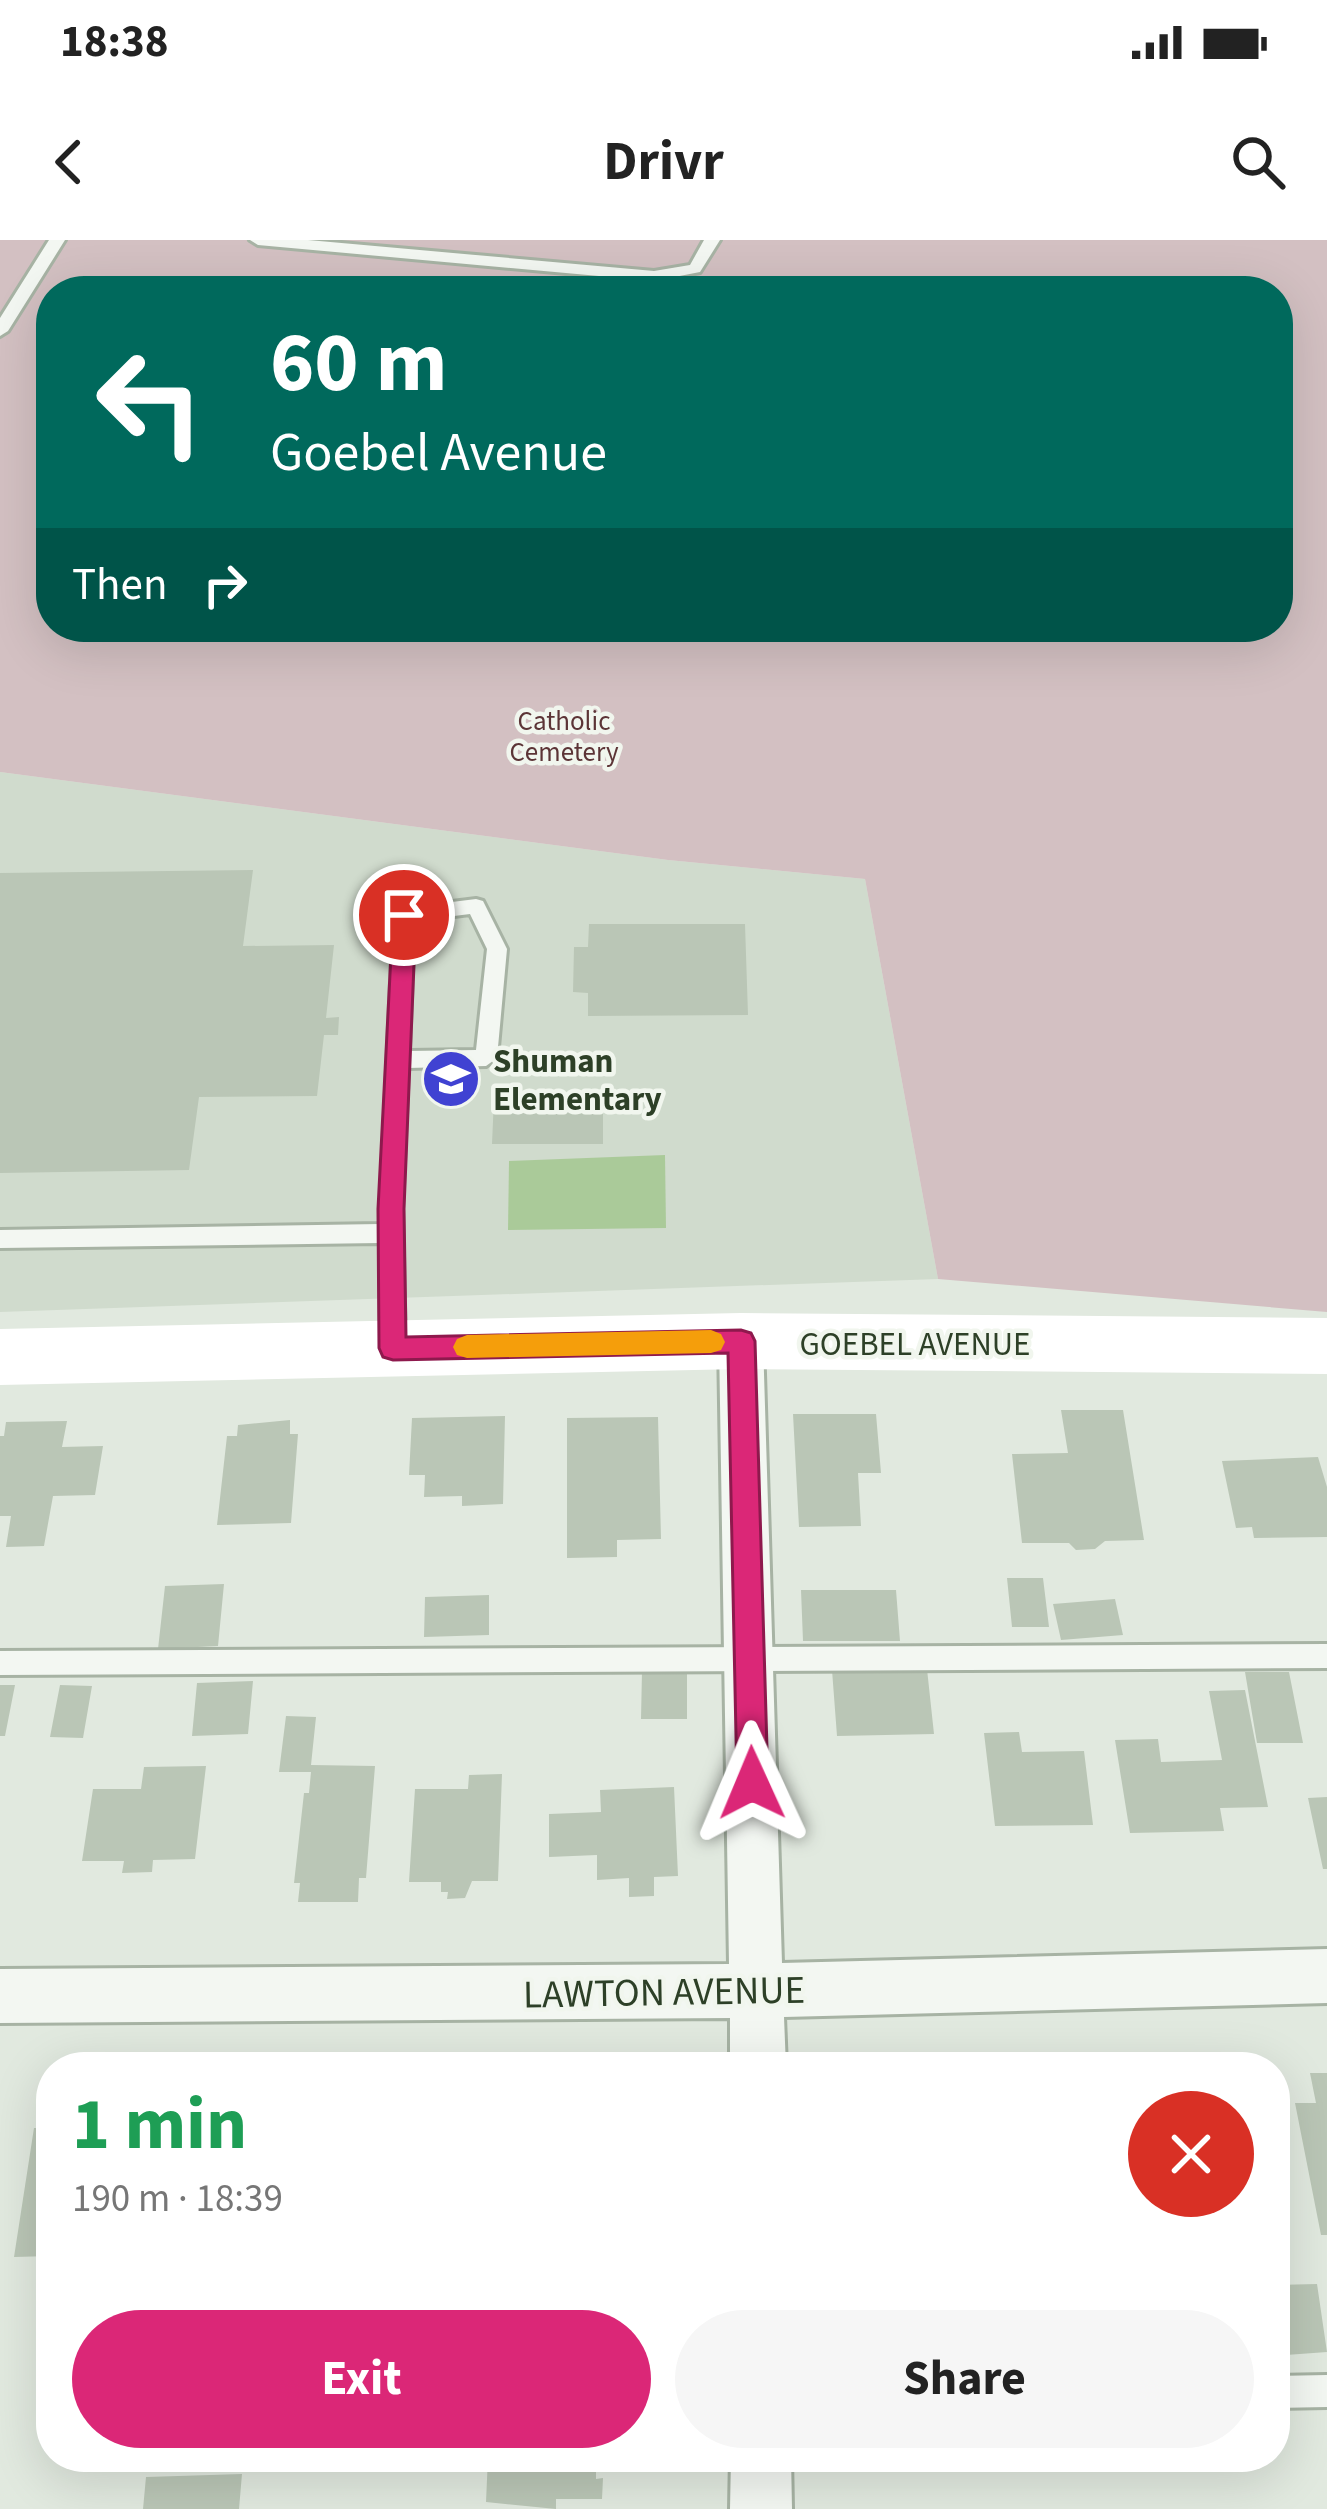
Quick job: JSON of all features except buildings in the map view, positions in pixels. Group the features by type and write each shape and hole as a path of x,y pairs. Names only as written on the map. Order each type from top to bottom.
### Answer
{"street":[{"name":"GOEBEL AVENUE","path":"0,1357 741,1341 1327,1346"},
{"path":"741,1341 758,2052"},
{"name":"LAWTON AVENUE","path":"0,1996 757,1991 1327,1976"},
{"path":"761,2472 761,2509"}],"lane":[{"path":"0,332 57,240"},
{"path":"258,240 655,276 695,269 712,240"},
{"path":"393,1348 391,1233 398,1060 404,915 476,906 497,949 486,1058 398,1060"},
{"path":"0,1239 391,1233"},
{"path":"0,1663 1327,1655"},
{"path":"1290,2392 1327,2391"}],"shaded area":[{"name":"Shuman Elementary","path":"0,772 668,860 865,879 938,1279 0,1312"},
{"path":"665,1155 666,1228 508,1230 509,1161"}],"green space":[{"name":"Catholic Cemetery","path":"0,240 1327,240 1327,1312 938,1279 865,879 668,860 0,772"}],"slow traffic":[{"path":"467,1347 711,1342"}],"place":[{"name":"Shuman Elementary","path":"451,1079"}],"route":[{"path":"404,915 391,1209 393,1348 741,1341 752,1783"}]}
